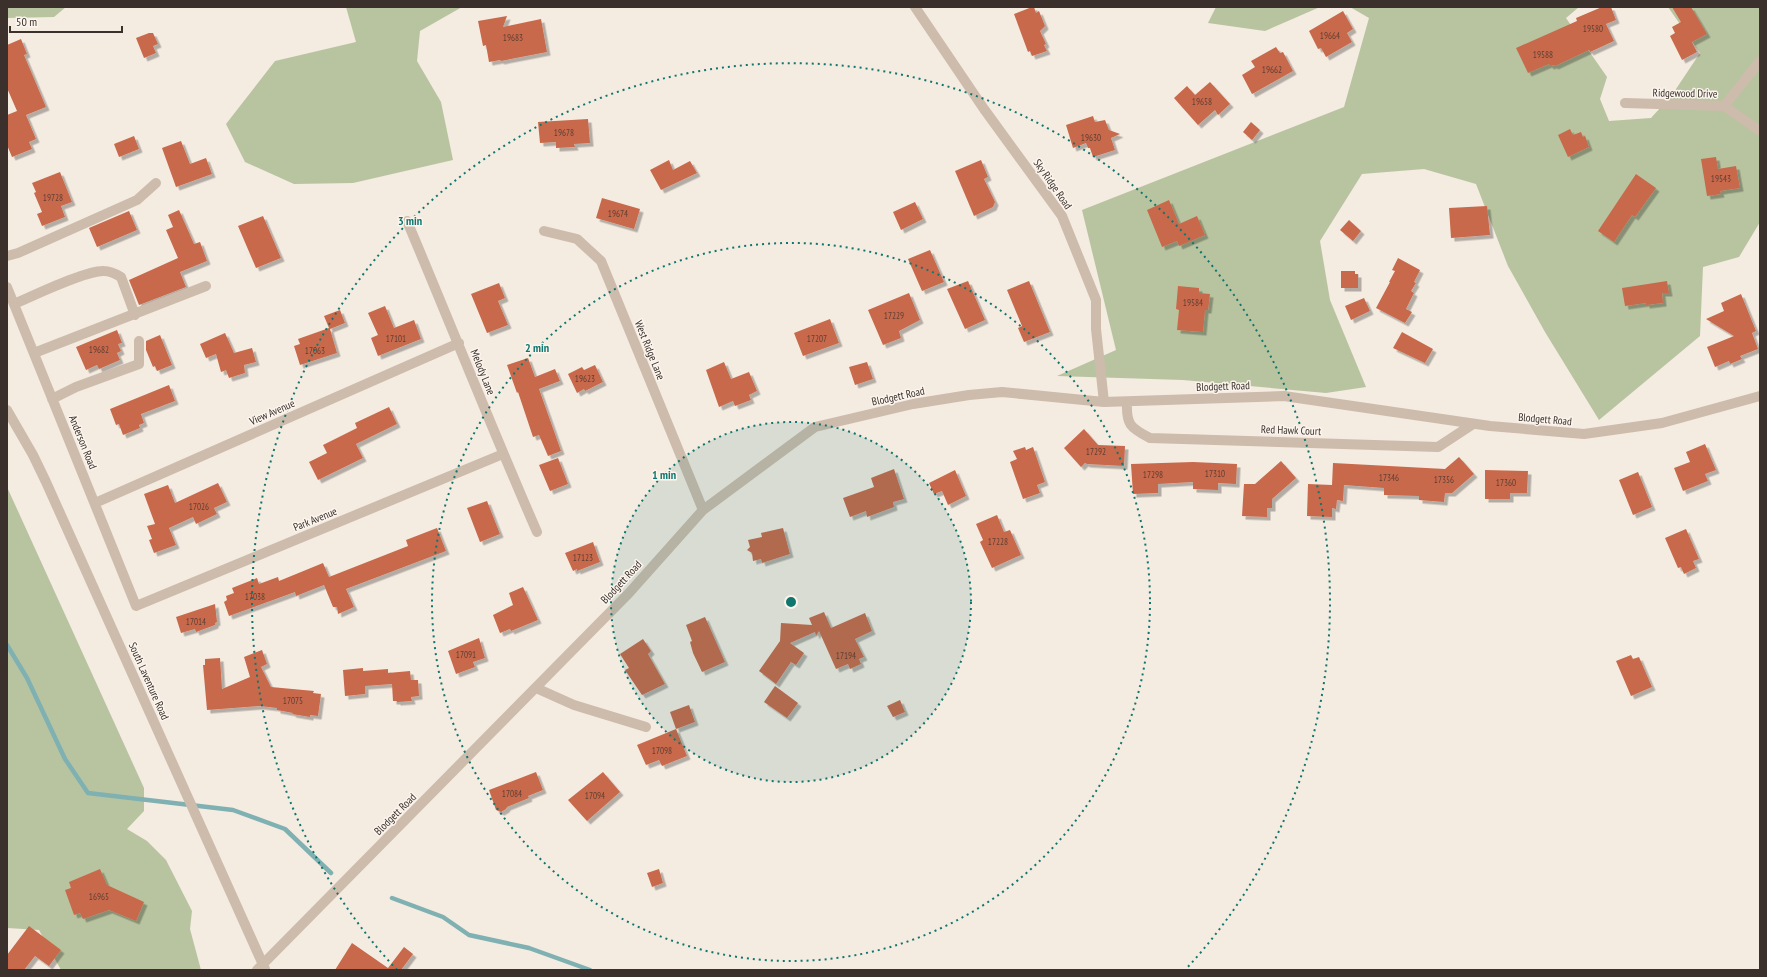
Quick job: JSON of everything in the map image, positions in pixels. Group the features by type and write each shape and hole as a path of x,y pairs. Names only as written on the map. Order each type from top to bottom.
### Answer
{"street":[{"name":"Sky Ridge Road","path":"915,7 984,109 1062,216 1096,300 1096,329 1104,402"},
{"path":"1724,106 1760,61"},
{"name":"Ridgewood Drive","path":"1625,103 1724,106 1760,131"},
{"path":"7,256 25,250 137,200 156,183"},
{"name":"Melody Lane","path":"407,221 459,343 503,454 537,532"},
{"name":"West Ridge Lane","path":"544,230 577,239 601,261 703,510"},
{"path":"14,304 78,277 102,271 121,277 135,315"},
{"path":"34,353 135,315 206,286"},
{"name":"Anderson Road","path":"7,287 136,606"},
{"path":"52,399 76,387 139,364 139,341"},
{"name":"View Avenue","path":"95,503 459,343"},
{"name":"Blodgett Road","path":"262,968 629,593 703,510 815,427 913,404 969,395 1002,392 1104,402 1284,396 1472,424 1584,434 1662,423 1760,396"},
{"name":"Red Hawk Court","path":"1127,402 1126,416 1134,430 1150,438 1438,447 1472,424"},
{"name":"South Laventure Road","path":"7,410 33,455 46,482 170,756 262,968"},
{"name":"Park Avenue","path":"136,606 503,454"},
{"path":"536,688 574,705 646,727"}],"green space":[{"path":"7,7 66,7 54,17 7,18"},
{"path":"346,7 462,7 420,31 417,61 441,102 453,160 353,183 294,184 245,162 226,124 275,61 356,42"},
{"path":"1216,7 1320,7 1265,31 1208,23"},
{"path":"1350,7 1579,7 1566,18 1607,77 1600,99 1609,121 1651,118 1672,95 1700,53 1668,7 1760,7 1760,222 1739,257 1703,267 1700,336 1599,420 1545,332 1508,266 1476,184 1424,169 1362,174 1320,241 1330,300 1366,387 1326,393 1183,380 1057,376 1116,350 1082,210 1344,107 1369,18"},
{"path":"7,487 144,788 144,811 127,829 147,841 166,860 192,911 190,929 201,970 61,970 39,930 7,928"}],"building":[{"path":"1034,7 1036,13 1039,11 1045,26 1040,31 1046,44 1044,45 1047,51 1032,56 1030,51 1028,52 1014,14"},
{"path":"1602,7 1611,7 1616,20 1606,24 1614,41 1590,52 1589,50 1555,66 1550,66 1549,64 1528,73 1516,48 1577,21 1576,18"},
{"path":"1672,7 1691,7 1707,34 1692,42 1697,52 1682,60 1670,36 1675,33 1672,27 1681,22"},
{"path":"1343,11 1353,29 1347,33 1352,42 1326,57 1321,48 1318,49 1309,31"},
{"path":"507,16 503,27 541,19 547,52 489,62 486,45 483,46 478,21"},
{"path":"153,33 158,44 153,46 156,53 144,58 136,38"},
{"path":"21,39 27,54 24,55 46,107 26,115 36,139 29,142 32,149 12,157 7,145 7,115 17,111 7,88 7,45"},
{"path":"1276,47 1280,53 1283,52 1293,71 1252,94 1242,75 1255,67 1251,61"},
{"path":"1210,82 1230,104 1218,115 1215,110 1198,125 1174,98 1187,86 1195,95"},
{"path":"1093,116 1095,122 1105,120 1109,130 1120,134 1111,138 1115,150 1093,157 1090,148 1088,148 1086,143 1073,148 1066,125"},
{"path":"588,119 590,143 574,144 575,147 556,148 556,142 540,143 538,122"},
{"path":"1251,122 1260,130 1252,140 1243,132"},
{"path":"1570,129 1573,135 1581,132 1583,137 1585,136 1589,147 1568,157 1558,135"},
{"path":"134,136 139,149 119,157 114,144"},
{"path":"181,141 190,164 206,158 212,174 176,187 162,148"},
{"path":"1716,157 1718,169 1736,166 1740,188 1720,191 1721,194 1707,196 1701,159"},
{"path":"669,160 673,170 690,161 697,173 661,190 650,170"},
{"path":"981,160 988,177 984,179 995,202 993,207 974,216 955,171"},
{"path":"60,172 72,202 61,206 65,217 42,226 37,214 42,212 34,193 36,192 32,183"},
{"path":"1636,174 1656,188 1635,217 1632,215 1614,242 1598,231"},
{"path":"602,198 640,209 634,229 596,218"},
{"path":"1169,200 1179,224 1197,216 1205,235 1179,246 1177,241 1162,247 1147,210"},
{"path":"915,202 923,219 901,230 893,212"},
{"path":"1487,206 1490,235 1451,238 1449,208"},
{"path":"179,210 194,244 200,242 207,261 180,272 186,287 139,305 129,280 178,258 166,230 173,227 168,215"},
{"path":"129,211 137,230 97,247 89,228"},
{"path":"263,216 281,258 256,268 238,226"},
{"path":"1349,220 1361,231 1353,241 1340,230"},
{"path":"930,250 944,282 922,291 908,259"},
{"path":"1398,258 1420,270 1414,282 1416,283 1411,291 1414,293 1406,309 1412,312 1405,323 1376,308 1395,271 1392,270"},
{"path":"1341,271 1355,271 1355,274 1358,274 1358,288 1341,288"},
{"path":"968,281 985,320 965,329 947,289"},
{"path":"1029,281 1050,332 1024,342 1018,328 1022,326 1007,290"},
{"path":"1667,281 1669,293 1662,293 1663,303 1646,305 1646,303 1625,306 1622,288"},
{"path":"499,283 505,298 498,301 508,325 487,333 471,294"},
{"path":"1178,286 1199,288 1199,293 1210,294 1208,310 1205,310 1203,332 1177,330 1179,310 1176,309"},
{"path":"909,293 920,320 899,331 901,338 883,345 868,310"},
{"path":"1741,294 1756,331 1752,333 1758,349 1740,356 1742,359 1730,364 1729,361 1715,367 1707,347 1734,336 1706,319 1724,311 1721,303"},
{"path":"1364,298 1370,311 1351,320 1345,306"},
{"path":"385,306 394,328 414,320 421,339 378,356 371,338 378,335 368,313"},
{"path":"340,310 345,323 330,329 337,353 300,365 294,346 300,344 298,339 329,328 324,316"},
{"path":"830,319 839,343 803,356 794,333"},
{"path":"117,330 122,343 118,344 121,351 117,353 120,360 99,369 97,365 86,370 76,347"},
{"path":"1402,332 1433,349 1425,363 1393,348"},
{"path":"225,333 234,353 252,348 256,362 244,365 245,373 229,378 226,370 221,372 216,354 206,358 200,344"},
{"path":"160,335 172,365 157,371 155,366 153,367 146,350 146,341"},
{"path":"528,358 535,377 555,369 560,381 539,389 561,451 548,456 539,435 533,437 507,365"},
{"path":"724,362 731,379 749,372 757,391 749,395 751,400 735,406 733,401 719,407 706,370"},
{"path":"867,362 873,379 855,385 849,367"},
{"path":"595,365 603,382 585,391 584,389 577,393 568,374 582,367 584,370"},
{"path":"169,385 175,401 141,414 144,423 139,425 140,428 123,435 119,424 116,425 110,409"},
{"path":"389,407 397,424 356,444 363,458 318,480 309,462 327,453 323,445 357,428 355,423"},
{"path":"1084,429 1098,445 1125,446 1124,466 1085,463 1081,467 1064,448"},
{"path":"1705,444 1716,470 1705,474 1708,481 1683,491 1674,468 1690,462 1686,452"},
{"path":"1025,447 1026,450 1033,447 1045,482 1037,485 1040,493 1023,499 1010,462 1017,459 1013,451"},
{"path":"1459,457 1474,474 1452,493 1445,493 1444,502 1419,500 1419,496 1384,495 1384,488 1344,485 1343,501 1337,500 1336,509 1332,508 1332,517 1307,516 1308,484 1332,485 1333,463 1445,469"},
{"path":"558,458 568,484 550,491 539,465"},
{"path":"1281,461 1296,478 1272,499 1272,508 1267,508 1267,517 1242,516 1244,484 1255,484"},
{"path":"1193,462 1237,464 1236,484 1218,483 1218,490 1193,489 1193,482 1158,484 1158,493 1133,494 1131,464"},
{"path":"894,469 904,499 893,502 894,507 867,517 866,511 850,517 843,498 874,487 871,478"},
{"path":"955,470 966,496 948,505 942,491 934,494 929,483"},
{"path":"1485,470 1528,471 1527,493 1510,493 1510,499 1485,499"},
{"path":"1638,472 1652,507 1633,515 1619,480"},
{"path":"218,483 227,502 214,508 217,514 196,524 193,517 169,528 176,545 154,553 149,540 152,539 147,526 155,524 144,494 168,485 175,503"},
{"path":"487,501 500,534 480,542 467,508"},
{"path":"997,515 1004,532 1010,530 1021,555 992,568 980,542 983,540 976,524"},
{"path":"437,528 446,551 346,589 354,607 338,614 337,607 333,607 324,585 296,596 295,592 229,616 224,602 227,600 226,596 234,593 232,588 257,578 259,584 278,577 279,581 323,563 329,577 408,546 406,540"},
{"path":"783,528 790,554 762,563 761,559 753,561 752,553 747,550 750,547 748,540 762,537 761,533"},
{"path":"1686,529 1699,559 1693,561 1696,568 1684,574 1681,567 1678,568 1665,538"},
{"path":"593,542 600,562 577,571 577,569 573,571 565,553"},
{"path":"523,587 538,620 511,631 510,629 500,633 493,615 513,605 509,593"},
{"path":"215,604 217,622 215,625 196,632 195,629 181,633 176,617"},
{"path":"824,612 831,628 865,613 872,631 855,639 864,657 859,659 861,664 850,669 848,664 836,669 819,631 816,636 815,632 790,643 804,653 796,665 791,662 776,684 759,671 780,641 781,623 812,625 809,618"},
{"path":"705,617 725,662 702,672 693,653 690,642 692,641 686,625"},
{"path":"479,638 485,658 473,662 475,667 456,674 448,651"},
{"path":"643,639 651,651 648,654 665,684 642,695 625,670 629,668 620,654"},
{"path":"262,650 267,664 261,667 271,687 314,691 313,693 321,694 318,716 310,715 310,717 292,714 293,713 277,710 277,708 260,706 207,710 203,665 205,665 205,659 220,658 222,689 250,677 244,657"},
{"path":"1631,655 1633,659 1639,657 1652,687 1631,696 1616,661"},
{"path":"363,668 363,671 388,669 388,673 410,671 411,680 418,680 419,696 411,697 412,701 393,701 392,684 365,686 365,694 345,696 343,670"},
{"path":"775,686 798,703 787,718 764,702"},
{"path":"900,700 905,712 893,717 887,706"},
{"path":"689,705 695,722 676,729 670,712"},
{"path":"676,729 687,756 662,766 659,760 646,765 637,745"},
{"path":"536,772 543,790 528,796 529,798 507,807 501,812 496,810 489,790"},
{"path":"603,772 620,792 587,821 568,800"},
{"path":"100,869 107,885 144,902 136,921 109,910 83,919 80,913 74,915 65,890 71,888 69,882"},
{"path":"659,869 663,883 652,887 647,873"},
{"path":"29,926 61,950 49,966 35,956 24,970 7,970 7,955"},
{"path":"352,943 388,968 404,947 413,954 401,970 335,970"}],"waterway":[{"path":"7,645 27,678 65,759 88,793 233,810 285,829 331,873"},
{"path":"392,898 443,917 469,935 529,948 590,970"}]}
